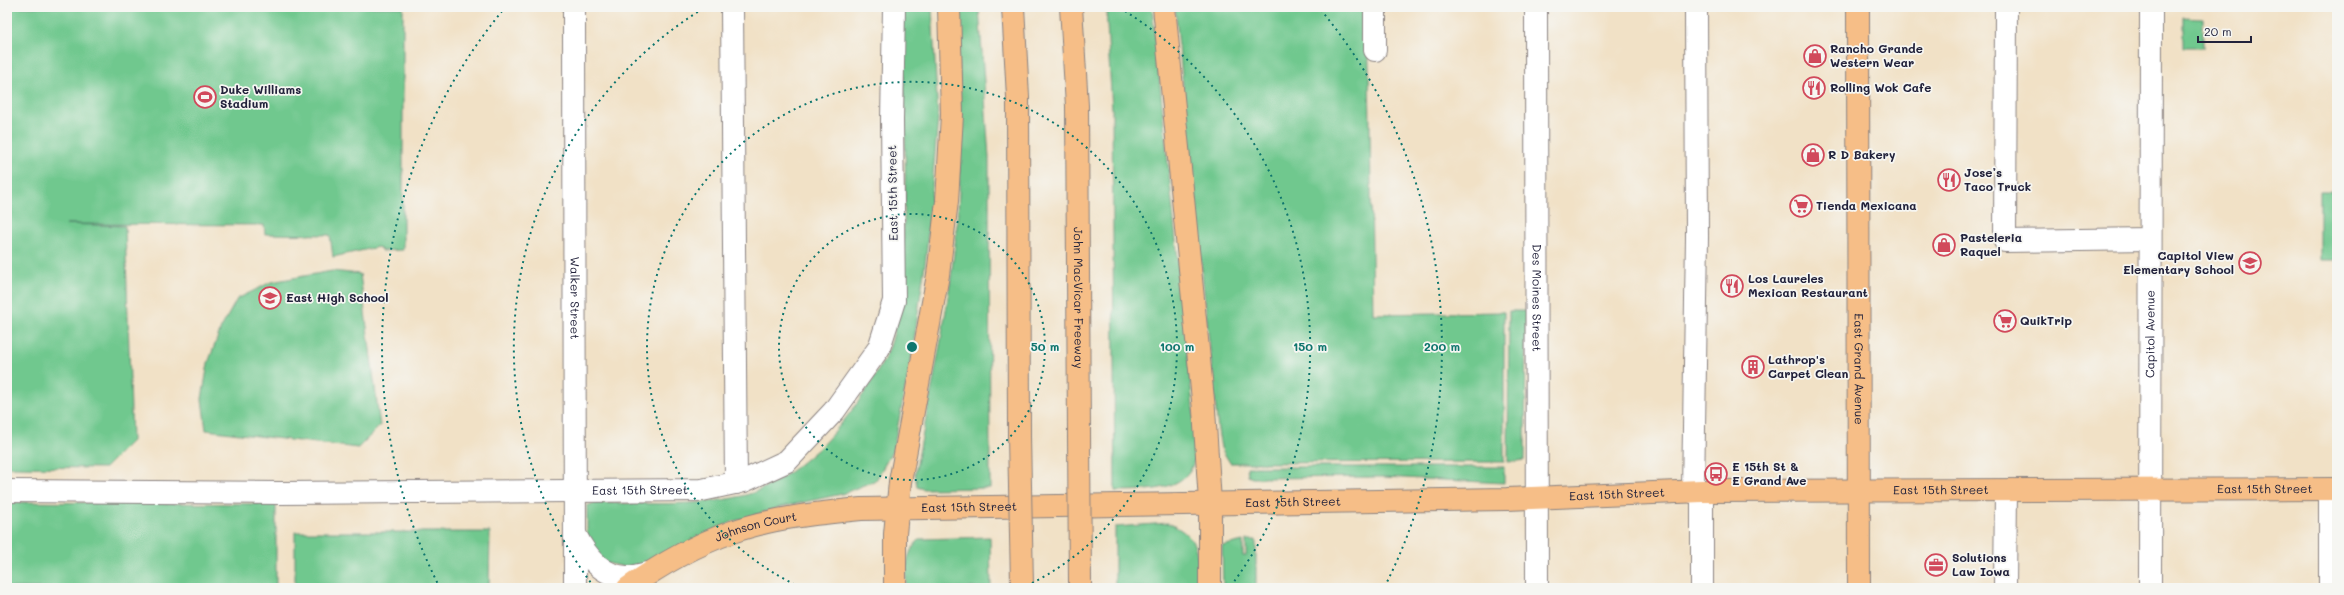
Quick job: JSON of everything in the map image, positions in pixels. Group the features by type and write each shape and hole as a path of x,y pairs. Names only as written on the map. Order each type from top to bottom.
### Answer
{"main road":[{"path":"895,588 897,507 938,275 947,201 952,115 949,7"},
{"path":"1013,7 1018,96 1022,586"},
{"name":"John MacVicar Freeway","path":"1071,7 1077,106 1080,587"},
{"path":"1164,7 1203,402 1210,502 1210,588"},
{"name":"East Grand Avenue","path":"1858,7 1859,588"},
{"name":"East 15th Street","path":"897,507 1537,498 1698,491 2006,492 2333,489"},
{"name":"Johnson Court","path":"628,588 649,573 690,550 733,532 808,514 897,507"}],"street":[{"name":"Walker Street","path":"574,7 575,588"},
{"path":"732,7 736,483"},
{"name":"East 15th Street","path":"7,491 280,493 702,490 744,482 787,461 834,411 879,348 894,301 892,120 894,7"},
{"path":"1375,7 1375,50"},
{"name":"Des Moines Street","path":"1536,7 1537,588"},
{"path":"1696,7 1698,491 1702,588"},
{"path":"2006,7 2006,241 2150,239"},
{"name":"Capitol Avenue","path":"2150,7 2150,588"},
{"path":"2330,588 2333,489"},
{"path":"2005,588 2006,492"},
{"path":"575,534 584,552 597,565 613,574 627,577 649,573"}],"green space":[{"name":"Duke Williams Stadium","path":"7,7 403,7 403,250 382,251 378,247 333,257 330,235 265,234 264,225 66,224 125,226 132,441 105,468 7,467"},
{"path":"902,7 932,7 938,118 926,257 912,355 893,450 876,480 842,494 781,507 732,522 643,566 628,568 603,562 587,533 587,506 594,503 669,504 706,502 742,496 763,489 782,478 827,440 838,428 868,387 884,359 894,334 902,259 904,223 905,114"},
{"path":"956,7 979,7 989,158 990,488 924,489 917,487 915,473 946,311 958,213 960,136"},
{"path":"1106,7 1152,7 1196,436 1196,455 1190,470 1183,478 1173,484 1150,490 1115,491 1112,110"},
{"path":"1175,7 1368,7 1373,314 1504,312 1504,462 1230,463 1221,448 1218,430"},
{"path":"2183,17 2203,18 2203,48 2183,48"},
{"path":"2320,191 2337,191 2337,260 2320,260"},
{"path":"332,271 360,274 380,426 358,448 206,430 202,399 208,363 221,328 237,299 271,282"},
{"path":"1509,311 1526,311 1525,460 1508,462"},
{"path":"1247,467 1504,467 1504,483 1383,477 1252,478 1248,476"},
{"path":"7,502 276,504 276,588 7,588"},
{"path":"1168,523 1187,535 1196,549 1198,588 1115,588 1115,527"},
{"path":"295,532 490,532 489,588 295,588"},
{"path":"990,537 991,588 906,588 907,561 911,550 920,539"},
{"path":"1246,540 1256,540 1256,588 1223,588 1222,546 1243,541 1243,556 1246,556"}],"place":[{"name":"Rancho Grande Western Wear","path":"1815,56"},
{"name":"Rolling Wok Cafe","path":"1814,88"},
{"name":"Duke Williams Stadium","path":"205,97"},
{"name":"R D Bakery","path":"1813,155"},
{"name":"Jose’s Taco Truck","path":"1949,180"},
{"name":"Tienda Mexicana","path":"1801,206"},
{"name":"Pasteleria Raquel","path":"1944,245"},
{"name":"Capitol View Elementary School","path":"2250,263"},
{"name":"Los Laureles Mexican Restaurant","path":"1732,286"},
{"name":"East High School","path":"270,298"},
{"name":"QuikTrip","path":"2005,321"},
{"name":"Lathrop's Carpet Clean","path":"1753,367"},
{"name":"E 15th St & E Grand Ave","path":"1716,474"},
{"name":"Solutions Law Iowa","path":"1936,565"}]}
